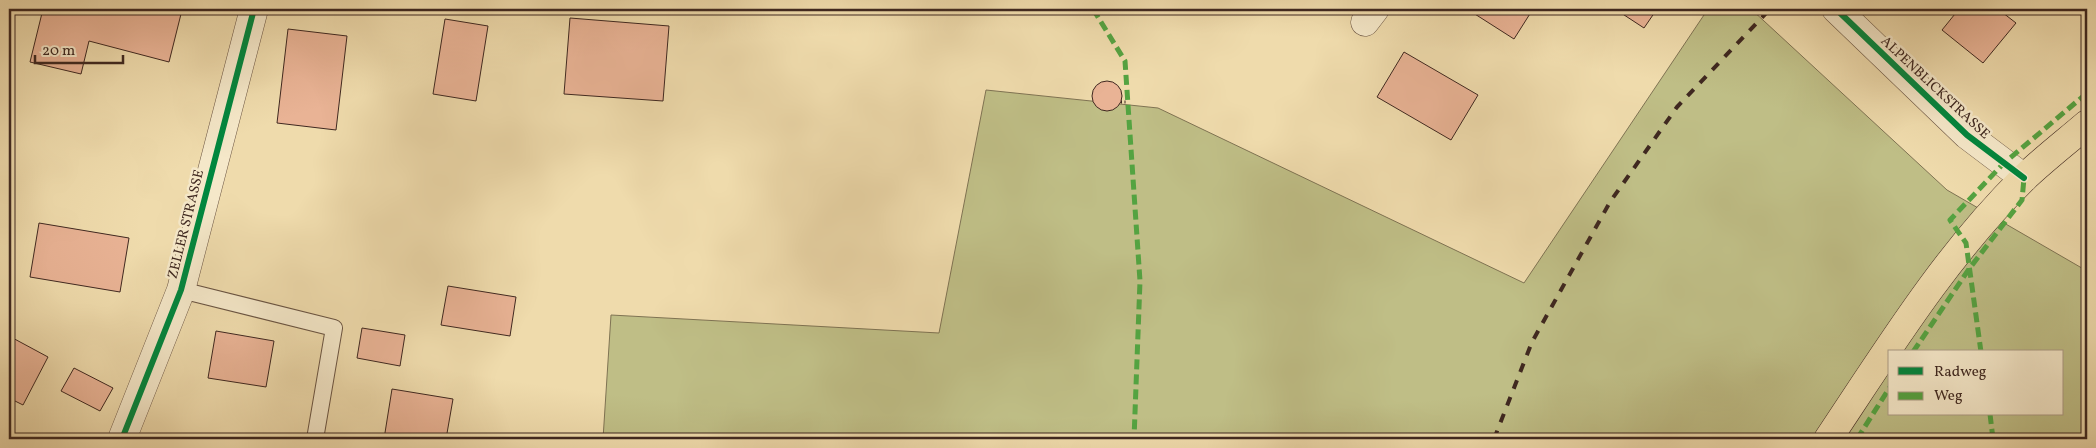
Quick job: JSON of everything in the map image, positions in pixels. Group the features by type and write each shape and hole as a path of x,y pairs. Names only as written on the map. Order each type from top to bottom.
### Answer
{"main road":[{"path":"1889,350 1935,282 1966,243 2024,178 2087,124"},
{"path":"1828,439 1888,351"}],"street":[{"name":"ZELLER STRASSE","path":"122,439 181,290 254,9"},
{"name":"ALPENBLICKSTRASSE","path":"1836,9 1967,135 2024,178"}],"lane":[{"path":"181,290 334,328 315,439"}],"path":[{"path":"1121,102 1128,102"}],"shaded area":[{"path":"1708,9 1751,9 1947,190 2087,271 2087,439 603,439 611,315 939,333 986,90 1158,108 1524,283"}],"building":[{"path":"43,9 182,10 169,62 89,41 81,74 30,62"},
{"path":"776,9 841,9 841,14 776,14"},
{"path":"1467,9 1533,9 1514,39"},
{"path":"1615,9 1657,9 1644,28"},
{"path":"1959,9 1998,9 2016,23 1983,63 1942,30"},
{"path":"570,18 669,26 663,101 564,94"},
{"path":"445,19 488,26 476,101 433,94"},
{"path":"288,29 347,36 336,130 277,123"},
{"path":"1404,52 1478,95 1451,140 1377,97"},
{"path":"1107,81 1118,85 1122,96 1118,107 1107,111 1096,107 1092,96 1096,85"},
{"path":"39,223 129,238 120,292 30,277"},
{"path":"448,286 516,297 510,336 441,325"},
{"path":"362,328 405,335 400,366 357,358"},
{"path":"216,331 274,341 266,387 208,378"},
{"path":"9,336 48,357 23,405 9,398"},
{"path":"74,368 113,388 100,411 61,391"},
{"path":"392,389 453,399 446,439 384,439"}],"railway":[{"path":"1494,439 1532,342 1610,202 1677,107 1770,9"}],"marked path":[{"path":"1093,9 1125,61 1140,281 1134,439"},
{"path":"1981,350 1966,243 1950,220 2003,164 2087,93"},
{"path":"1914,350 1969,269 2022,200 2024,178"},
{"path":"1857,439 1888,390"},
{"path":"1990,416 1993,439"}],"cycle path":[{"path":"122,439 181,290 254,9"},
{"path":"1836,9 1967,135 2024,178"}]}
